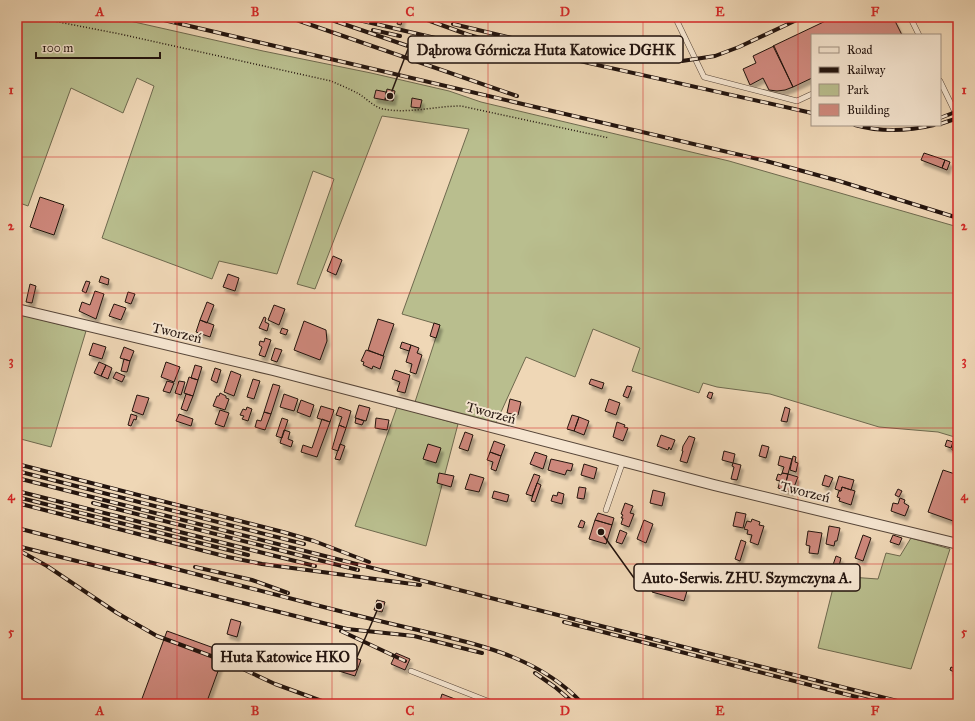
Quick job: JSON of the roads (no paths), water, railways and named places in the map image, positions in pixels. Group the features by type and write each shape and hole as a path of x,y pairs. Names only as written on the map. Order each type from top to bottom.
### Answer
{"street":[{"name":"Tworzeń","path":"17,309 272,370 714,485 958,544"}],"lane":[{"path":"675,17 704,77 797,101 811,94"},
{"path":"910,17 918,34"},
{"path":"941,83 954,112 958,117"},
{"path":"606,510 623,461"},
{"path":"411,671 495,704"}],"railway":[{"path":"151,17 766,161 839,181 958,218"},
{"path":"288,17 517,96"},
{"path":"323,17 408,46"},
{"path":"346,17 465,45"},
{"path":"419,17 469,35 499,43 811,113"},
{"path":"594,60 682,61 715,56 739,47 803,17"},
{"path":"453,24 566,51"},
{"path":"373,30 400,36"},
{"path":"941,118 958,111"},
{"path":"941,124 958,118"},
{"path":"860,126 884,130 915,129 929,126"},
{"path":"17,464 283,532 314,541 369,562"},
{"path":"17,471 304,544"},
{"path":"17,478 909,704"},
{"path":"17,491 315,566"},
{"path":"17,497 248,555"},
{"path":"17,503 228,557 262,564 420,585"},
{"path":"93,503 358,570"},
{"path":"17,528 338,611 485,647 527,663 547,674 583,704"},
{"path":"17,546 347,629 414,636 482,653"},
{"path":"20,551 47,566 117,613 157,636 230,663 275,684 330,704"},
{"path":"195,567 252,580 288,593"},
{"path":"564,622 884,704"},
{"path":"341,631 405,661"},
{"path":"535,673 575,704"}],"place":[{"name":"Dąbrowa Górnicza Huta Katowice DGHK","path":"390,96"},
{"name":"Auto-Serwis. ZHU. Szymczyna A.","path":"601,532"},
{"name":"Huta Katowice HKO","path":"379,606"}]}
